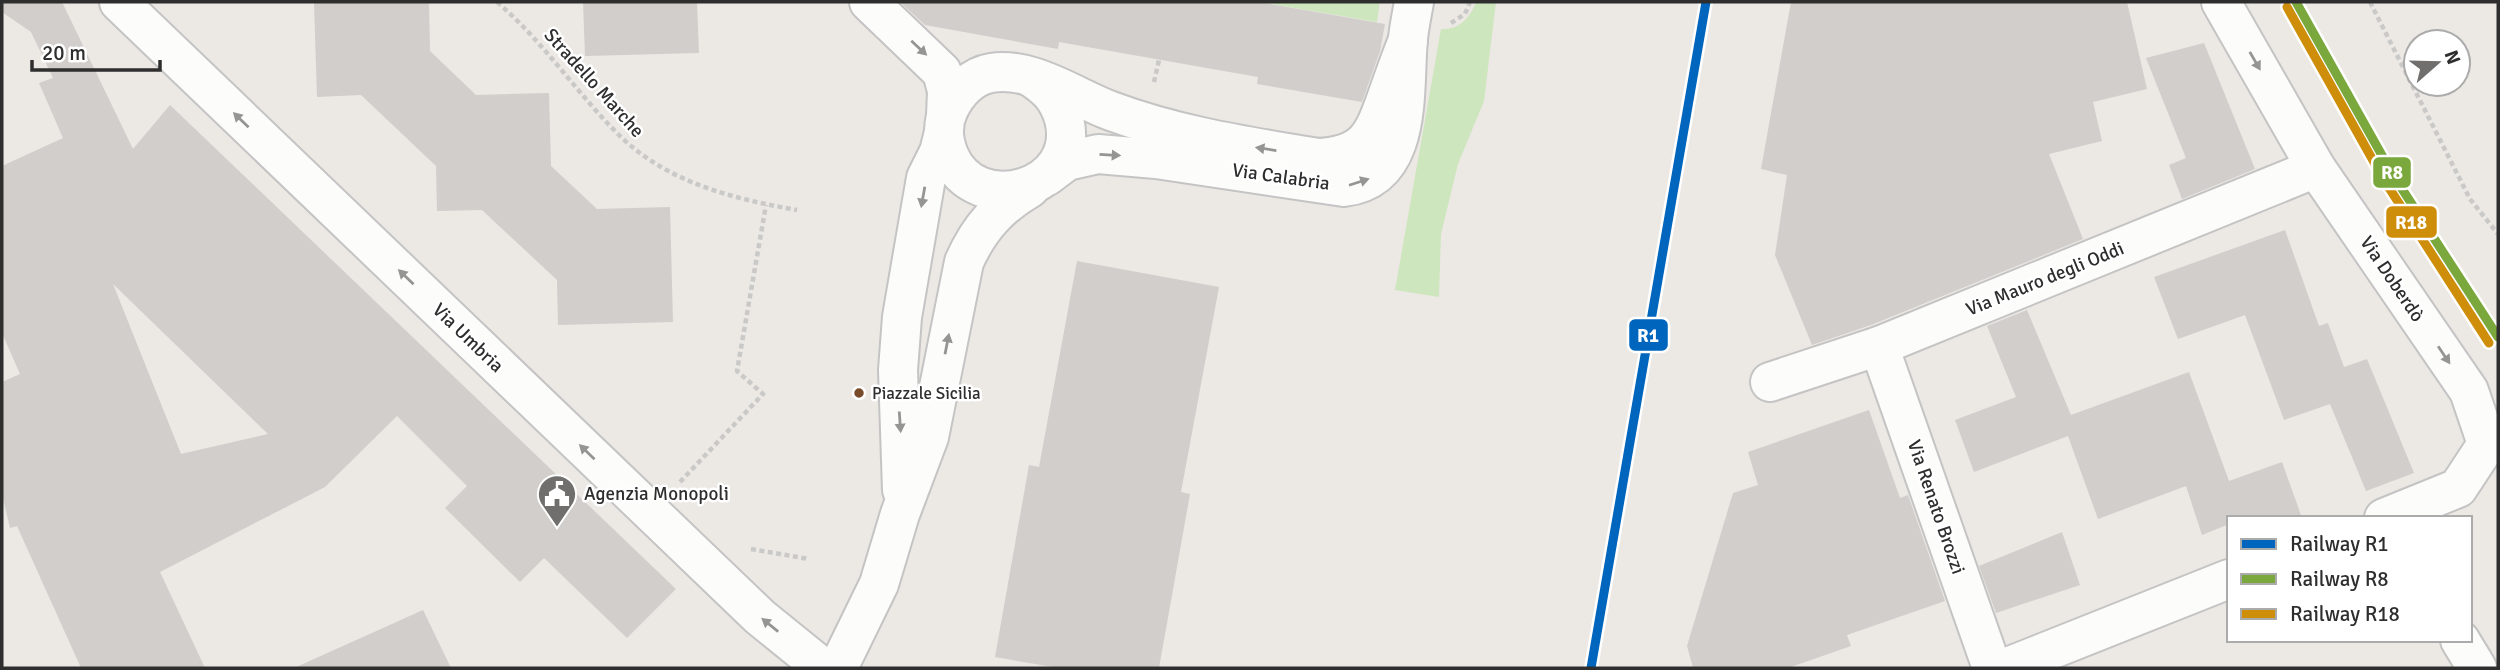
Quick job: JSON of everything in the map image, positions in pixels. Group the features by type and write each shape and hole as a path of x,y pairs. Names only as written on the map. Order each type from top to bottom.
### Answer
{"street":[{"name":"Via Umbria","path":"119,2 760,617 823,668"},
{"path":"869,2 942,72 947,91 945,124 953,164 964,177 979,187 996,192 1015,192 1040,181"},
{"name":"Via Calabria","path":"1029,76 1077,98 1178,134 1317,158 1330,157 1360,147 1376,128 1408,40 1415,2"},
{"name":"Via Doberdò","path":"2221,2 2316,168 2469,391 2487,444 2458,488 2386,516"},
{"name":"Via Calabria","path":"1040,181 1067,162 1098,154 1156,159 1344,187 1367,181 1386,163 1403,120 1408,96 1408,40"},
{"path":"838,668 870,608 898,527 929,437 964,261 974,240 991,217 1040,181 1059,161 1065,144 1065,124 1059,104 1053,95 1029,76 1009,71 988,73 970,82 955,97 939,152 926,178 902,317 898,370 903,475 898,527"},
{"name":"Via Mauro degli Oddi","path":"1770,382 1879,346 2316,168"},
{"name":"Via Renato Brozzi","path":"1879,346 1992,668"},
{"path":"2004,668 2227,580"},
{"path":"2461,642 2477,668"}],"path":[{"name":"Stradello Marche","path":"497,2 536,40 621,136 646,158 703,187 766,205 797,210"},
{"path":"2370,2 2470,199 2498,234"},
{"path":"673,489 763,394 737,370 766,205"}],"green space":[{"path":"1259,2 1380,2 1377,22"},
{"path":"1476,2 1496,2 1484,101 1458,164 1441,234 1439,297 1395,290 1441,29 1463,22"}],"building":[{"path":"2,2 62,2 133,149 170,105 676,589 627,638 544,558 520,582 445,508 467,486 397,416 325,487 160,572 205,668 81,668 17,526 10,528 2,494 2,382 20,374 2,333 2,166 63,138 39,83 53,78 31,32 2,12","holes":["113,284 268,434 181,454"]},
{"path":"314,2 429,2 430,51 476,95 549,93 551,166 597,209 670,207 673,322 558,325 557,280 482,210 437,211 436,166 361,95 317,97"},
{"path":"583,2 697,2 699,53 585,56"},
{"path":"900,2 1259,2 1385,24 1380,51 1362,102 1257,84 1258,77 1059,42 1058,49 925,25"},
{"path":"1791,2 2127,2 2147,89 2093,102 2102,141 2049,154 2083,239 1871,325 1812,345 1775,255 1787,175 1761,169"},
{"path":"2204,43 2255,169 2182,199 2169,165 2186,158 2146,58"},
{"path":"2285,230 2319,326 2328,323 2344,367 2367,359 2414,473 2366,491 2330,404 2284,420 2245,315 2178,339 2154,277"},
{"path":"1077,261 1219,287 1181,492 1190,494 1159,668 1058,668 995,657 1029,465 1039,467"},
{"path":"2027,310 2071,415 2189,372 2229,481 2282,462 2301,516 2227,516 2227,525 2202,535 2186,486 2098,519 2068,436 1974,472 1955,420 2016,397 1987,326"},
{"path":"1869,410 1900,498 1908,495 1945,601 1847,635 1851,646 1788,668 1693,668 1687,646 1733,493 1758,485 1748,452"},
{"path":"2062,532 2080,585 1996,613 1979,566"},
{"path":"423,610 451,668 294,668"}],"rail line":[{"name":"R1","path":"1591,668 1706,2"},
{"name":"R8","path":"2296,2 2393,175 2498,337"},
{"name":"R18","path":"2287,7 2384,180 2489,343"}],"place":[{"name":"Piazzale Sicilia","path":"859,393"},
{"name":"Agenzia Monopoli","path":"557,528"}]}
